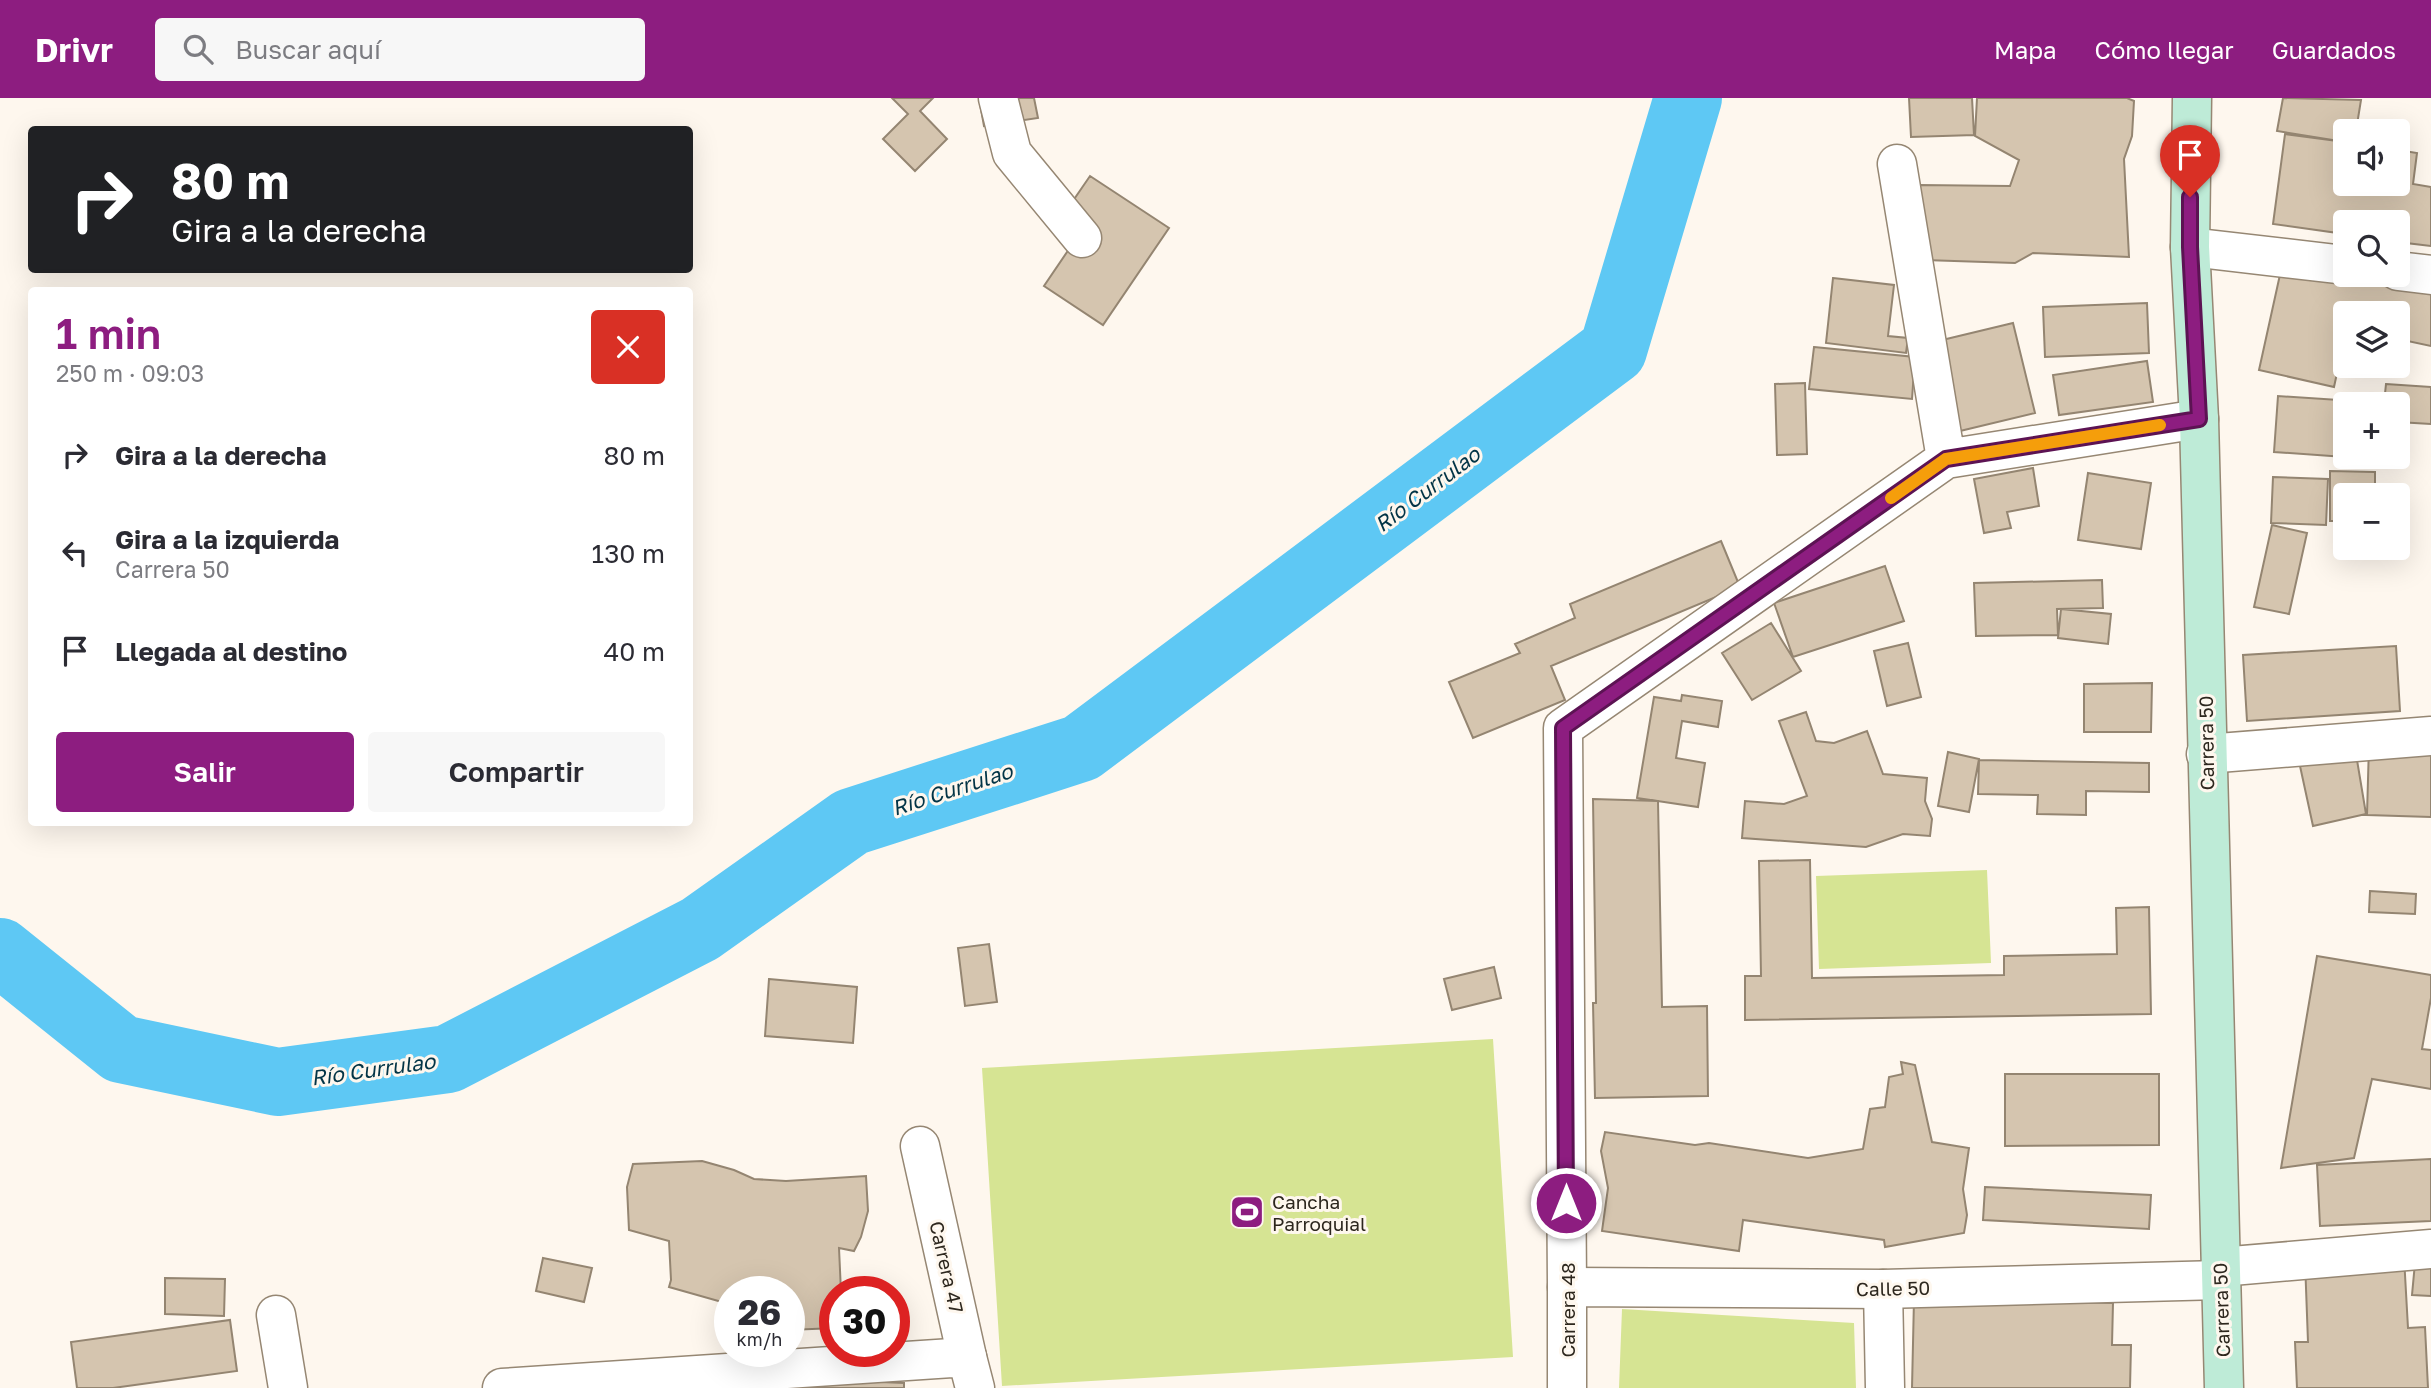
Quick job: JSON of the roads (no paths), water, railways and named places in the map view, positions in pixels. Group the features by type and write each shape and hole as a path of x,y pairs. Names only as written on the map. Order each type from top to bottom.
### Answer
{"main road":[{"name":"Carrera 50","path":"2192,98 2190,247 2199,419 2224,1388"}],"street":[{"path":"998,98 1012,153 1082,238"},
{"path":"1897,164 1946,459 2199,419"},
{"path":"2190,247 2333,264"},
{"path":"2410,272 2431,275"},
{"name":"Carrera 48","path":"1567,1388 1563,728 1946,459"},
{"path":"2206,754 2431,736"},
{"name":"Carrera 47","path":"920,1146 971,1373"},
{"name":"Calle 50","path":"1567,1287 1883,1289 2220,1273 2431,1249"},
{"path":"1883,1289 1885,1388"},
{"path":"276,1315 288,1388"},
{"path":"502,1388 971,1373"}],"waterway":[{"name":"Río Currulao","path":"0,952 121,1049 278,1082 448,1059 700,929 851,822 1081,748 1613,350 1688,98"}],"place":[{"name":"Cancha Parroquial","path":"1247,1212"}]}
